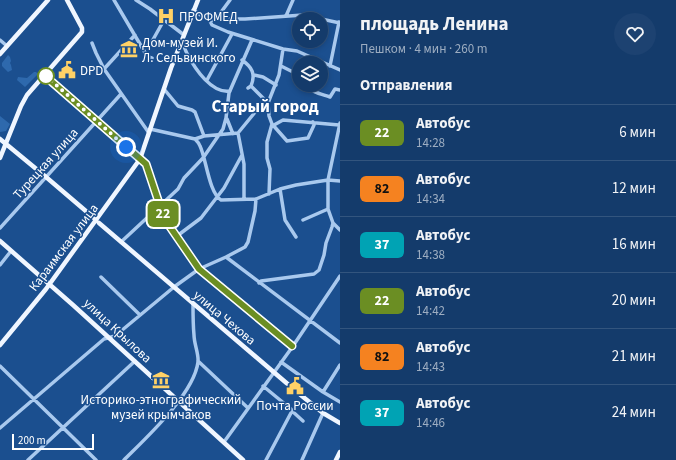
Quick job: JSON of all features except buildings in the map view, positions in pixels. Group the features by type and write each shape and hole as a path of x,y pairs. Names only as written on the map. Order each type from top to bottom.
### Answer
{"main road":[{"path":"0,54 48,0"},
{"path":"0,158 27,95 82,30 79,21 67,0"},
{"name":"Караимская улица","path":"0,345 50,284 140,159 164,89 198,0"},
{"path":"0,139 46,176 94,218"},
{"name":"улица Чехова","path":"99,223 273,372 324,413 340,423"},
{"name":"улица Крылова","path":"0,242 50,284 243,460"},
{"path":"336,460 340,452"}],"street":[{"path":"114,0 147,56 152,58"},
{"path":"136,0 164,20 183,37 187,54 210,85 218,90 230,91"},
{"path":"216,19 230,0"},
{"path":"286,16 293,0"},
{"path":"193,10 210,21 212,25 232,34 283,49 297,51 340,70"},
{"path":"210,21 216,19 245,19 303,14 339,23 330,66"},
{"path":"142,48 150,45 164,20"},
{"path":"207,80 232,34"},
{"path":"104,69 134,36"},
{"path":"0,40 7,46"},
{"path":"122,242 178,189 184,178 203,158 223,129 230,91 242,60 252,40"},
{"path":"92,43 104,69 121,94 150,131 195,139 204,136 236,134 256,111 268,103"},
{"path":"283,49 281,66 276,85 268,103 269,116 273,124 287,141 308,138 314,126 313,122"},
{"path":"242,60 250,67 254,75 250,87 268,103"},
{"path":"281,66 292,72"},
{"path":"44,75 146,164 166,221 199,269 292,346"},
{"path":"254,75 263,77 276,85"},
{"path":"164,89 178,106 195,112 204,136"},
{"path":"315,92 330,97 335,89 340,90"},
{"name":"Турецкая улица","path":"0,228 121,94"},
{"path":"226,118 236,134 242,155 244,164 244,199"},
{"path":"269,194 270,168 267,158 267,142 273,124 283,120 340,124 328,180 328,209 333,223 340,230"},
{"path":"195,139 200,145 208,176 216,196 221,200 256,199 280,189 296,185 328,180 340,182"},
{"path":"176,236 201,218 216,196 224,188 242,155"},
{"path":"280,189 285,220 296,237"},
{"path":"0,428 104,340 115,336 199,269 245,247 248,242 255,211 256,199"},
{"path":"303,220 328,209"},
{"path":"259,283 261,281 317,272 324,255 326,243 331,233 333,223"},
{"path":"0,265 11,251"},
{"path":"226,257 340,344"},
{"path":"224,442 340,276"},
{"path":"101,277 140,315"},
{"path":"124,460 148,435 190,384 198,362 194,335 193,304"},
{"path":"28,460 135,361"},
{"path":"198,362 248,408"},
{"path":"281,362 323,392 340,402"},
{"path":"323,392 340,365"},
{"path":"0,366 33,400 96,460"},
{"path":"263,386 291,408 292,411 303,421"},
{"path":"266,460 292,411"},
{"path":"302,460 324,413"}],"shaded area":[{"path":"8,55 10,57 12,70 8,72 2,66 2,63"},
{"path":"34,72 38,74 25,87 17,80 18,77 27,78"},
{"path":"0,116 10,124 6,131 0,132"}],"bus line":[{"name":"22","path":"44,75 146,164 166,221 199,269 292,346"}],"place":[{"name":"ПРОФМЕД","path":"166,16"},
{"name":"Дом-музей И. Л. Сельвинского","path":"129,49"},
{"name":"DPD","path":"67,70"},
{"name":"Историко-этнографический музей крымчаков","path":"161,380"},
{"name":"Почта России","path":"295,386"}],"district":[{"name":"Старый город","path":"265,106"}],"route":[{"path":"46,76 126,147"}]}
